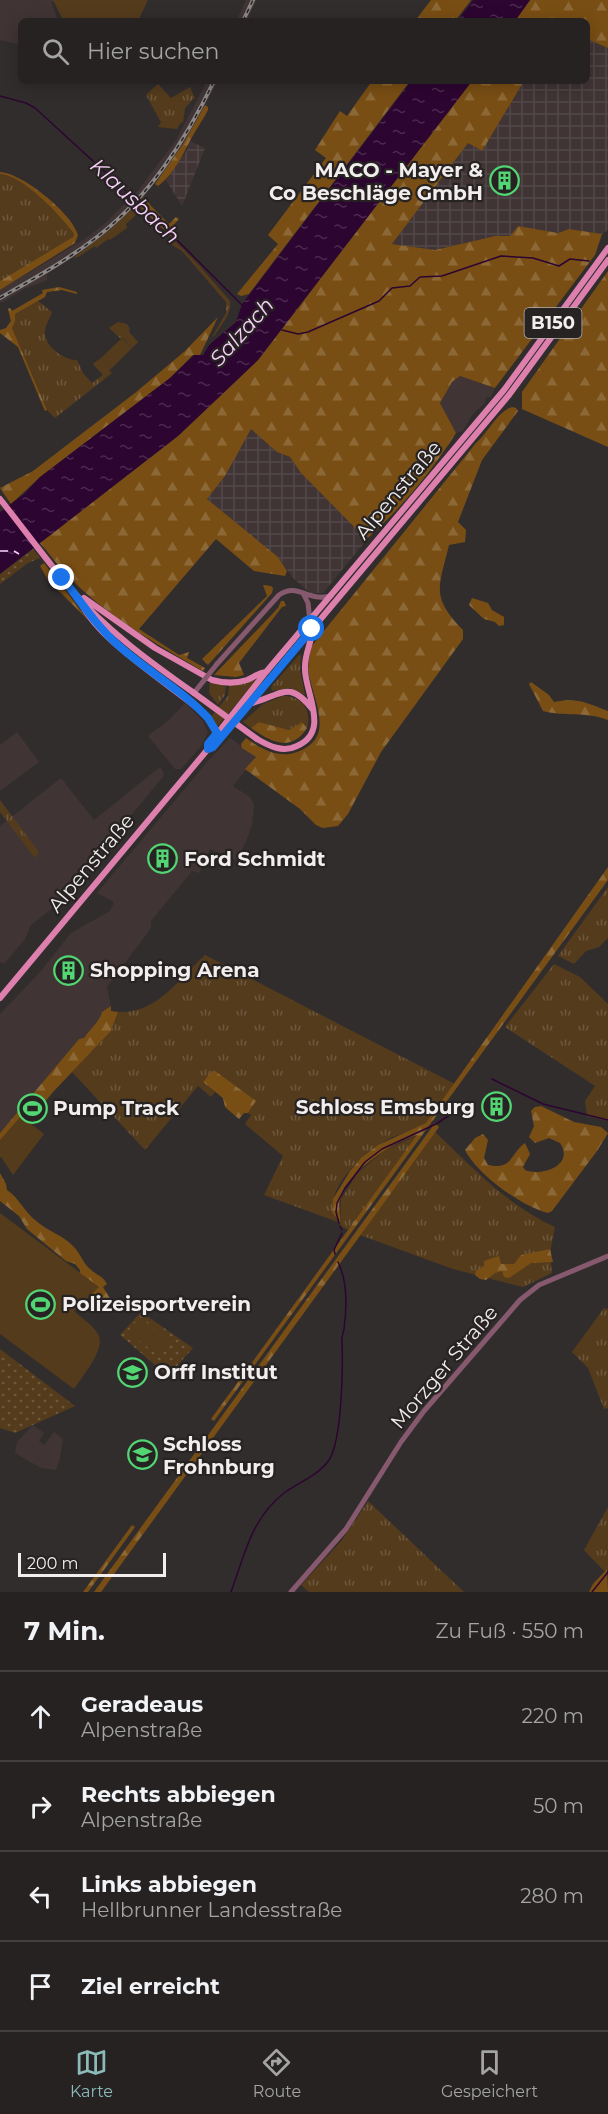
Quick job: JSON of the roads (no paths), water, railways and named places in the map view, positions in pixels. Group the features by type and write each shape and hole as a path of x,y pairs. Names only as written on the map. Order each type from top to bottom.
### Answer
{"main road":[{"name":"Alpenstraße","path":"208,749 208,744 266,672 504,390 608,248"},
{"name":"Alpenstraße","path":"0,998 208,749 213,747 251,703 509,394 608,260"},
{"path":"0,499 75,594 115,633 174,679 267,745 290,749 308,739 313,730 314,710 305,674 305,654 312,636 312,629"},
{"path":"75,594 155,648 212,680 245,681 260,672 266,672"},
{"path":"75,594 84,609 118,646 202,712 217,733"},
{"path":"251,703 272,694 290,691 304,698 314,710"}],"street":[{"path":"194,693 279,595 292,589 318,598 330,596"},
{"path":"304,595 308,603 310,621"},
{"name":"Morzger Straße","path":"291,1592 346,1529 423,1411 520,1300 539,1285 608,1256"}],"water":[{"path":"473,0 530,0 517,18 459,18"},
{"name":"Salzach","path":"409,84 470,84 258,360 178,436 0,574 0,512 24,494 40,477 170,378 194,355 203,355 209,345 236,322 242,304"}],"waterway":[{"name":"Klausbach","path":"0,96 26,103 35,108 152,215 242,305"},
{"path":"282,330 298,334 308,332 379,301 392,288 410,286 420,277 442,276 501,256 533,258 559,266 570,259 589,261"},
{"path":"492,1079 543,1104 608,1120"},
{"path":"339,1223 336,1212 337,1203 345,1188 365,1162 382,1149 436,1124 467,1104"},
{"path":"340,1226 342,1230"},
{"path":"335,1254 334,1250 342,1233"},
{"path":"231,1592 250,1538 264,1514 284,1493 325,1466 333,1450 341,1403 342,1339 346,1303 344,1278 338,1262"},
{"path":"592,1592 608,1572"}],"railway":[{"path":"244,18 253,0"},
{"path":"0,298 85,246 134,204 178,146 212,84"}],"place":[{"name":"MACO - Mayer & Co Beschläge GmbH","path":"504,181"},
{"name":"Ford Schmidt","path":"163,859"},
{"name":"Shopping Arena","path":"69,970"},
{"name":"Schloss Emsburg","path":"496,1107"},
{"name":"Pump Track","path":"32,1108"},
{"name":"Polizeisportverein","path":"41,1304"},
{"name":"Orff Institut","path":"133,1372"},
{"name":"Schloss Frohnburg","path":"142,1455"}]}
